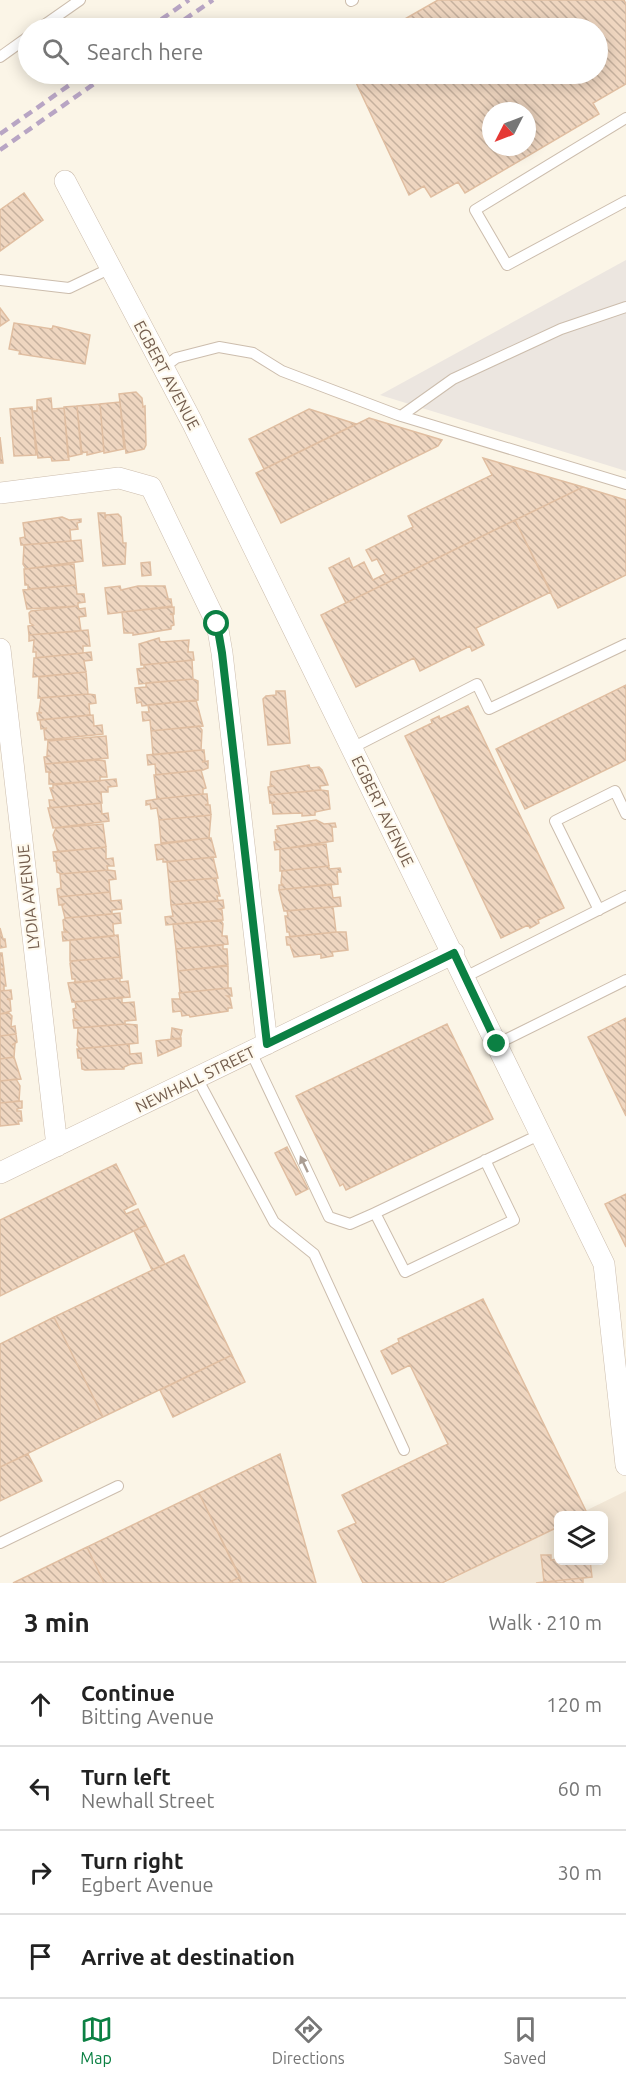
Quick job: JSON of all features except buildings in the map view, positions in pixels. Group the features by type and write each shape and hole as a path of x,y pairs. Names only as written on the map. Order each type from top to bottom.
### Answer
{"street":[{"name":"EGBERT AVENUE","path":"65,181 163,368 454,953 604,1264 621,1377 626,1464"},
{"path":"0,493 119,478 151,487 217,624 222,653 259,1048"},
{"name":"LYDIA AVENUE","path":"0,649 57,1146"},
{"name":"NEWHALL STREET","path":"0,1173 454,953"}],"lane":[{"path":"54,18 80,0"},
{"path":"0,57 18,44"},
{"path":"626,118 475,210 507,265 626,201"},
{"path":"0,280 69,288 111,268"},
{"path":"401,416 453,379 561,329 626,307"},
{"path":"163,368 176,358 219,347 253,353 282,371 401,416 626,484"},
{"path":"352,748 477,684 489,709 626,644"},
{"path":"599,910 555,821 615,791 626,814"},
{"path":"465,977 626,897"},
{"path":"497,1044 626,980"},
{"path":"259,1048 328,1217 350,1224 541,1134"},
{"path":"197,1078 274,1222 314,1254 404,1450"},
{"path":"375,1213 405,1272 514,1220 485,1160"},
{"path":"0,1543 118,1486"}],"shaded area":[{"path":"626,260 626,471 380,395"},
{"path":"626,1491 626,1583 445,1583 554,1527 554,1565 608,1565 608,1511 585,1511"}],"railway":[{"path":"163,18 189,0"},
{"path":"187,18 213,0"},
{"path":"0,134 71,84"},
{"path":"0,150 94,84"}],"route":[{"path":"217,624 267,1044 454,953 497,1044"}]}
